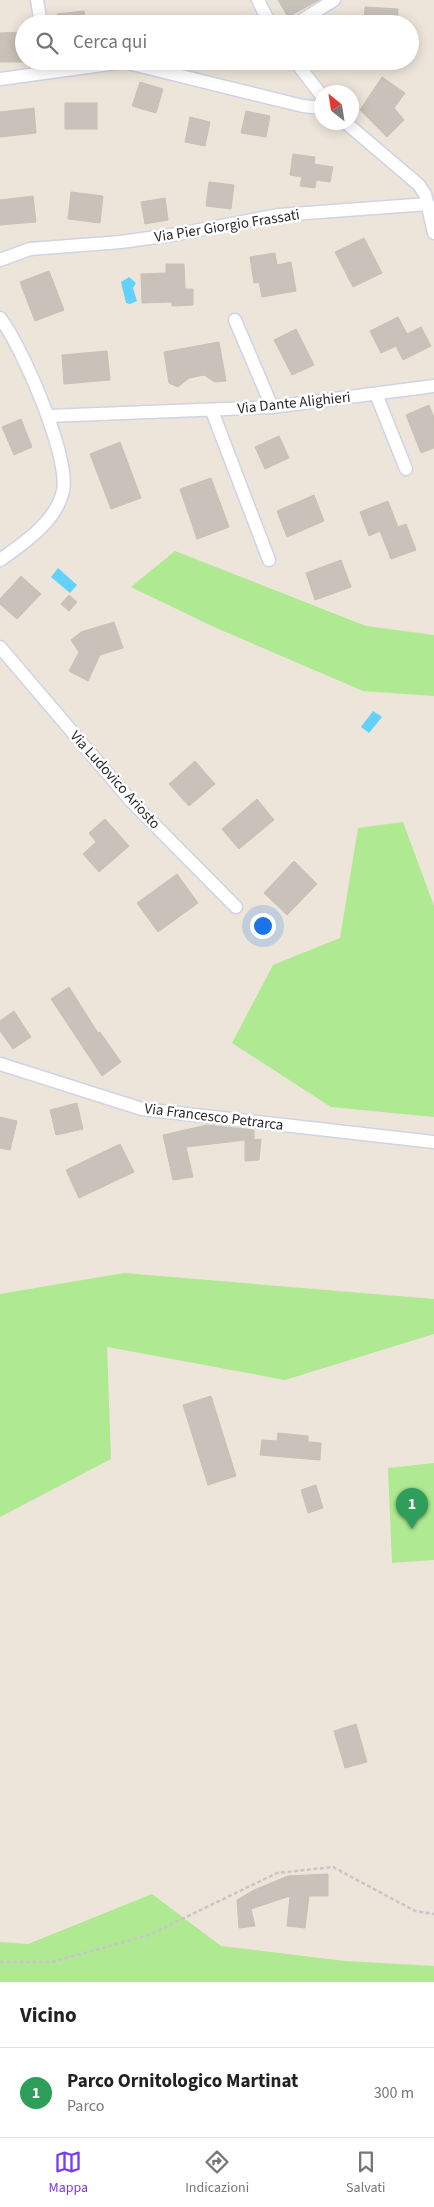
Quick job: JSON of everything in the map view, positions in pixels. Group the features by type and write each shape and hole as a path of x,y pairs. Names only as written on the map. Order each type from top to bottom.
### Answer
{"street":[{"path":"37,0 40,15"},
{"path":"258,0 266,15"},
{"path":"310,15 334,0"},
{"path":"0,79 35,70"},
{"path":"157,70 314,107"},
{"path":"302,70 314,86"},
{"path":"354,130 419,185 428,204 434,233"},
{"name":"Via Pier Giorgio Frassati","path":"0,260 30,249 169,235 279,215 428,204"},
{"path":"0,318 14,340 48,416 63,474 62,491 53,514 31,537 0,560"},
{"path":"235,320 272,407"},
{"name":"Via Dante Alighieri","path":"48,416 212,411 272,407 434,386"},
{"path":"376,394 406,469"},
{"name":"Via Dante Alighieri","path":"212,411 269,560"},
{"name":"Via Ludovico Ariosto","path":"0,647 131,801 236,907"},
{"name":"Via Francesco Petrarca","path":"0,1064 142,1109 434,1142"}],"path":[{"path":"0,1962 52,1962 149,1935 277,1873 332,1867 416,1911 434,1914"}],"green space":[{"path":"175,551 366,626 434,635 434,696 363,691 214,627 131,587"},
{"path":"403,822 434,906 434,1117 331,1107 232,1043 273,965 340,938 358,828"},
{"path":"124,1273 434,1299 434,1334 285,1380 107,1347 111,1459 0,1517 0,1294"},
{"path":"434,1463 434,1560 392,1563 388,1468"},
{"path":"152,1894 221,1946 345,1961 434,1966 434,1982 0,1982 0,1942 28,1944"}],"water":[{"path":"129,277 136,283 133,288 137,301 130,304 126,303 121,282"},
{"path":"58,568 77,585 70,593 51,577"},
{"path":"373,711 382,717 369,733 361,727"}],"building":[{"path":"278,0 319,0 292,15 287,15"},
{"path":"365,7 398,9 398,15 365,15"},
{"path":"84,11 85,15 57,15"},
{"path":"15,32 15,62 0,62 0,33"},
{"path":"382,77 405,93 394,108 404,120 387,137 360,110"},
{"path":"140,82 163,89 156,113 132,106"},
{"path":"65,103 97,103 97,129 65,129"},
{"path":"34,108 36,133 0,137 0,112"},
{"path":"246,111 270,116 266,137 241,133"},
{"path":"190,117 210,122 205,146 185,142"},
{"path":"293,154 315,157 314,164 333,167 330,182 316,180 315,188 300,186 302,177 290,175"},
{"path":"209,182 234,185 231,209 206,206"},
{"path":"71,192 103,196 100,223 68,219"},
{"path":"33,196 36,222 0,225 0,200"},
{"path":"165,198 168,220 145,224 141,202"},
{"path":"364,238 382,273 353,287 335,252"},
{"path":"275,253 277,265 291,262 296,291 262,297 259,282 254,283 250,257"},
{"path":"166,264 184,264 185,289 193,289 193,305 172,306 172,302 142,303 141,274 166,273"},
{"path":"49,271 64,310 35,321 20,282"},
{"path":"398,317 407,334 421,327 431,346 403,360 396,346 381,353 370,331"},
{"path":"296,329 314,365 292,375 274,340"},
{"path":"219,342 226,381 215,382 204,375 189,378 178,387 169,383 164,352"},
{"path":"107,351 110,380 64,384 62,355"},
{"path":"429,405 434,418 434,448 421,453 406,415"},
{"path":"21,419 32,447 14,455 2,427"},
{"path":"279,436 289,458 265,469 255,447"},
{"path":"120,442 141,498 111,509 90,454"},
{"path":"211,478 229,527 197,539 180,489"},
{"path":"314,495 324,521 287,537 277,511"},
{"path":"388,501 398,527 406,524 416,550 391,559 380,531 369,536 360,512"},
{"path":"341,560 351,587 315,600 306,573"},
{"path":"21,576 41,594 17,619 0,604 0,599"},
{"path":"69,595 77,602 69,611 61,604"},
{"path":"114,622 123,648 100,655 88,681 69,671 79,652 71,640 81,632"},
{"path":"195,761 215,784 189,806 169,784"},
{"path":"257,799 274,820 239,849 222,829"},
{"path":"105,819 129,846 99,872 83,854 96,842 89,833"},
{"path":"294,861 317,884 287,915 264,893"},
{"path":"177,874 198,903 158,932 137,903"},
{"path":"69,987 98,1033 100,1032 121,1062 102,1076 51,999"},
{"path":"14,1011 31,1037 13,1049 0,1031 0,1021"},
{"path":"77,1103 83,1129 56,1135 50,1110"},
{"path":"0,1117 17,1121 10,1150 0,1148"},
{"path":"207,1125 254,1130 254,1140 261,1139 259,1160 245,1161 245,1140 186,1147 193,1177 173,1180 163,1135"},
{"path":"120,1144 134,1172 79,1198 66,1170"},
{"path":"211,1396 236,1476 208,1485 183,1405"},
{"path":"278,1433 308,1436 308,1442 321,1443 320,1460 260,1455 262,1440 277,1441"},
{"path":"316,1485 323,1508 308,1513 301,1490"},
{"path":"356,1724 367,1762 345,1768 334,1731"},
{"path":"328,1874 328,1896 309,1896 305,1928 287,1926 290,1896 251,1909 255,1926 239,1928 237,1900 254,1890 288,1876"}],"place":[{"name":"Parco Ornitologico Martinat","path":"412,1529"}]}
